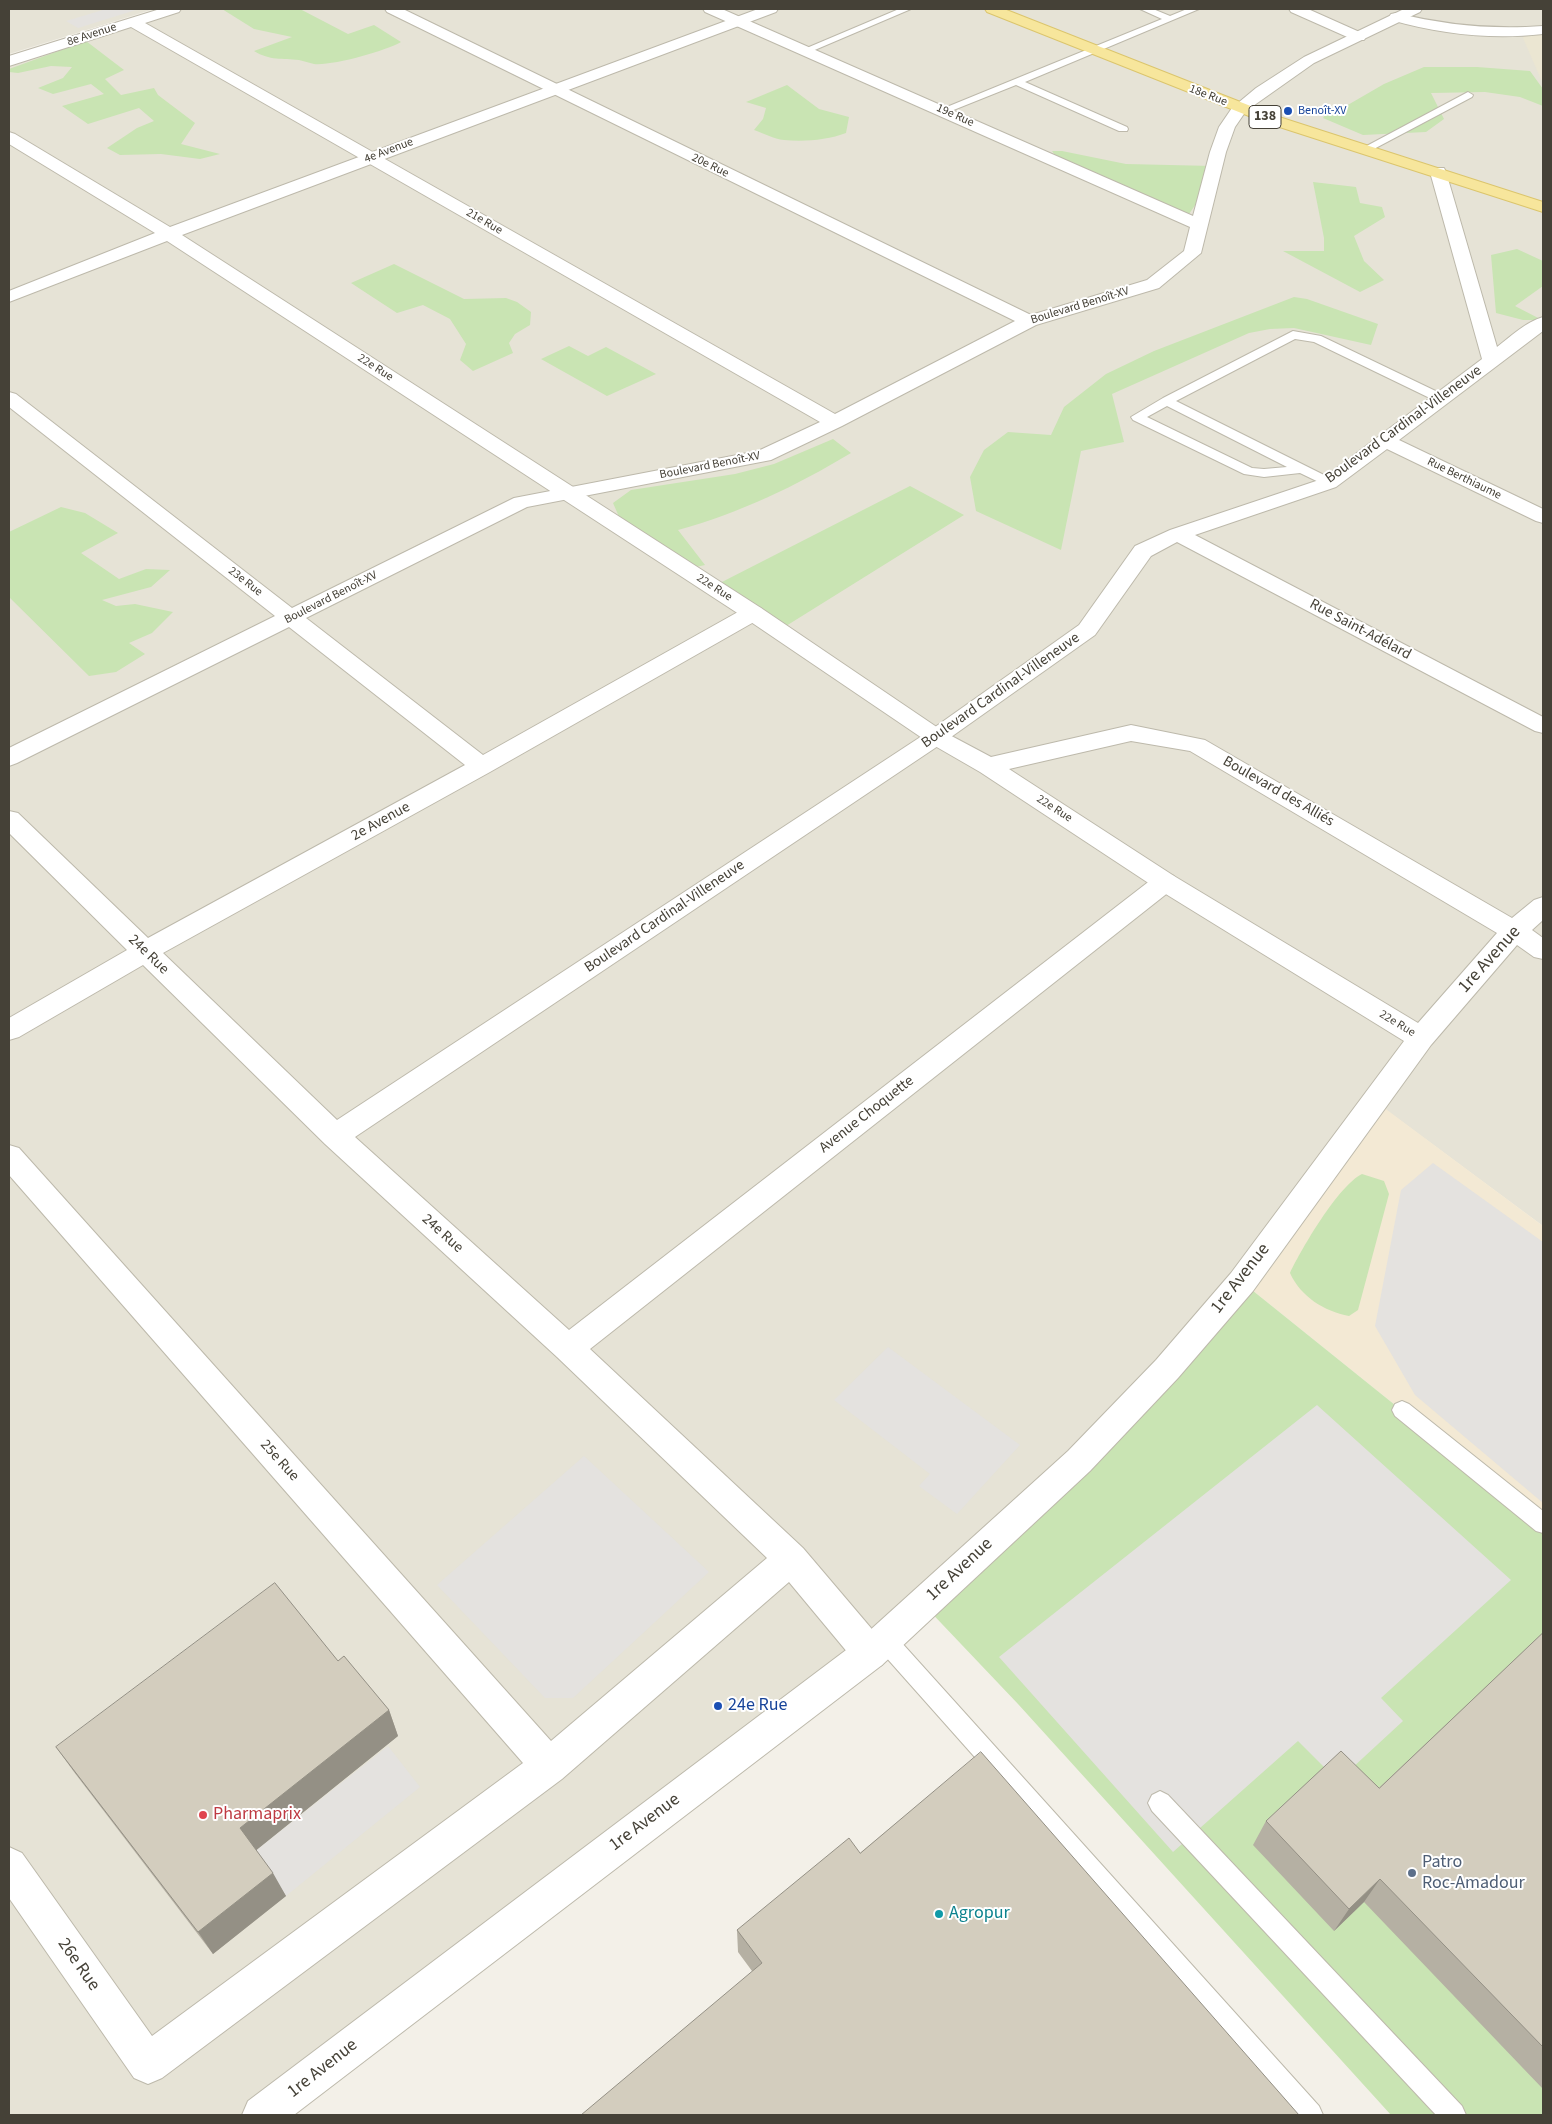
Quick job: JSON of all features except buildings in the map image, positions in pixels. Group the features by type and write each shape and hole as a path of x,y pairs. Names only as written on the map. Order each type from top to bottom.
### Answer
{"main road":[{"name":"18e Rue","path":"992,9 1240,108 1543,207"}],"street":[{"name":"8e Avenue","path":"9,61 174,9"},
{"name":"20e Rue","path":"392,9 1029,321"},
{"name":"19e Rue","path":"710,9 1200,225"},
{"name":"4e Avenue","path":"9,297 169,234 771,9"},
{"path":"1296,9 1359,37"},
{"name":"Boulevard Benoît-XV","path":"9,758 521,502 764,456 835,422 1029,321 1153,284 1192,253 1218,152 1227,127 1240,108 1309,60 1415,9"},
{"path":"1396,17 1442,29 1467,32 1543,30"},
{"name":"21e Rue","path":"132,22 835,422"},
{"name":"22e Rue","path":"9,137 169,234 753,613 936,737 988,766 1165,882 1421,1038"},
{"name":"Boulevard Cardinal-Villeneuve","path":"335,1136 936,737 1087,630 1143,551 1177,534 1329,483 1492,361 1438,172"},
{"path":"1492,361 1543,322"},
{"path":"1524,335 1543,343"},
{"name":"23e Rue","path":"9,398 482,766"},
{"name":"Rue Berthiaume","path":"1385,441 1543,517"},
{"name":"Rue Saint-Adélard","path":"1177,534 1543,726"},
{"name":"2e Avenue","path":"9,1030 144,952 482,766 753,613"},
{"name":"Boulevard des Alliés","path":"988,766 1131,733 1197,745 1514,931 1543,950"},
{"name":"24e Rue","path":"9,819 335,1136 568,1348 791,1559 877,1646"},
{"name":"Avenue Choquette","path":"568,1348 1165,882"},
{"name":"1re Avenue","path":"262,2115 877,1646 1079,1461 1167,1369 1242,1282 1421,1038 1514,931 1543,906"},
{"name":"25e Rue","path":"9,1156 548,1766"},
{"path":"548,1766 791,1559"},
{"name":"26e Rue","path":"9,1866 148,2064 548,1766"}],"lane":[{"path":"806,50 906,9"},
{"path":"1145,9 1170,19"},
{"path":"942,111 1018,82 1194,9"},
{"path":"1018,82 1124,130"},
{"path":"1366,149 1468,95"},
{"path":"1302,469 1264,472 1249,471 1138,417 1293,335 1317,340 1442,398"},
{"path":"1167,401 1329,483"},
{"path":"1402,1410 1543,1524"},
{"path":"877,1646 1310,2115"},
{"path":"1160,1803 1453,2115"}],"shaded area":[{"path":"9,9 154,9 9,54"},
{"path":"106,9 139,9 78,28 66,21"},
{"path":"174,9 1543,9 1543,1226 1375,1102 1242,1282 870,1653 262,2115 9,2115 9,61"},
{"path":"1543,30 1543,84 1520,31"},
{"path":"1375,1101 1543,1226 1543,1524 1242,1282"},
{"path":"1433,1163 1543,1242 1543,1503 1415,1395 1375,1326 1401,1190"},
{"path":"888,1347 1020,1445 957,1514 919,1486 930,1474 834,1400"},
{"path":"1317,1405 1511,1580 1381,1698 1403,1721 1338,1781 1298,1741 1173,1852 999,1657"},
{"path":"584,1456 709,1572 573,1698 545,1698 437,1585"},
{"path":"388,1746 420,1787 286,1896 254,1852"}],"green space":[{"path":"222,9 300,9 348,34 374,25 401,42 383,50 333,63 314,64 299,60 271,58 254,51 292,37 254,29"},
{"path":"86,41 124,70 105,79 121,95 154,88 158,95 195,123 181,144 220,154 200,159 161,154 120,155 107,148 137,128 154,121 139,108 88,124 62,106 104,94 91,84 53,94 38,88 63,78 72,67 51,66 18,73 9,72 9,69"},
{"path":"1424,67 1477,67 1530,71 1543,89 1543,106 1520,97 1485,92 1431,93 1444,119 1426,132 1363,135 1323,118 1329,108 1346,106 1384,84"},
{"path":"787,85 819,109 849,117 846,133 824,139 792,141 776,138 754,130 763,119 766,108 746,102"},
{"path":"1052,151 1062,151 1126,164 1213,166 1200,198 1189,214 1162,206 1057,158"},
{"path":"1313,182 1356,187 1360,203 1382,207 1385,217 1354,236 1364,261 1384,280 1360,292 1283,251 1324,251 1324,238"},
{"path":"1517,249 1543,261 1543,286 1515,306 1542,320 1523,320 1496,313 1491,255"},
{"path":"394,264 464,299 506,298 517,302 531,312 530,325 515,334 509,343 513,353 473,371 460,360 466,344 450,319 423,305 397,313 351,283"},
{"path":"1294,297 1307,299 1378,324 1371,345 1294,328 1270,329 1249,333 1112,394 1124,442 1081,451 1061,550 976,511 970,477 984,450 1008,432 1051,435 1064,407 1106,374 1154,351"},
{"path":"569,346 588,356 606,347 656,374 607,396 541,359"},
{"path":"833,439 851,453 767,498 678,530 705,565 687,569 620,519 613,503 631,490 735,474 774,464"},
{"path":"910,486 964,515 786,626 718,584"},
{"path":"61,507 85,513 118,533 81,553 119,579 146,569 170,570 151,587 102,600 116,606 135,604 173,612 152,633 129,643 145,654 116,672 89,676 9,597 9,532"},
{"path":"1362,1174 1384,1181 1389,1194 1358,1310 1349,1316 1331,1311 1314,1302 1300,1289 1290,1273 1332,1204 1342,1191"},
{"path":"1242,1282 1543,1524 1543,2115 1391,2115 1018,1704 923,1604"}],"place":[{"name":"Benoît-XV","path":"1288,111"},
{"name":"24e Rue","path":"718,1706"},
{"name":"Pharmaprix","path":"203,1815"},
{"name":"Patro Roc-Amadour","path":"1412,1873"},
{"name":"Agropur","path":"939,1914"}]}
